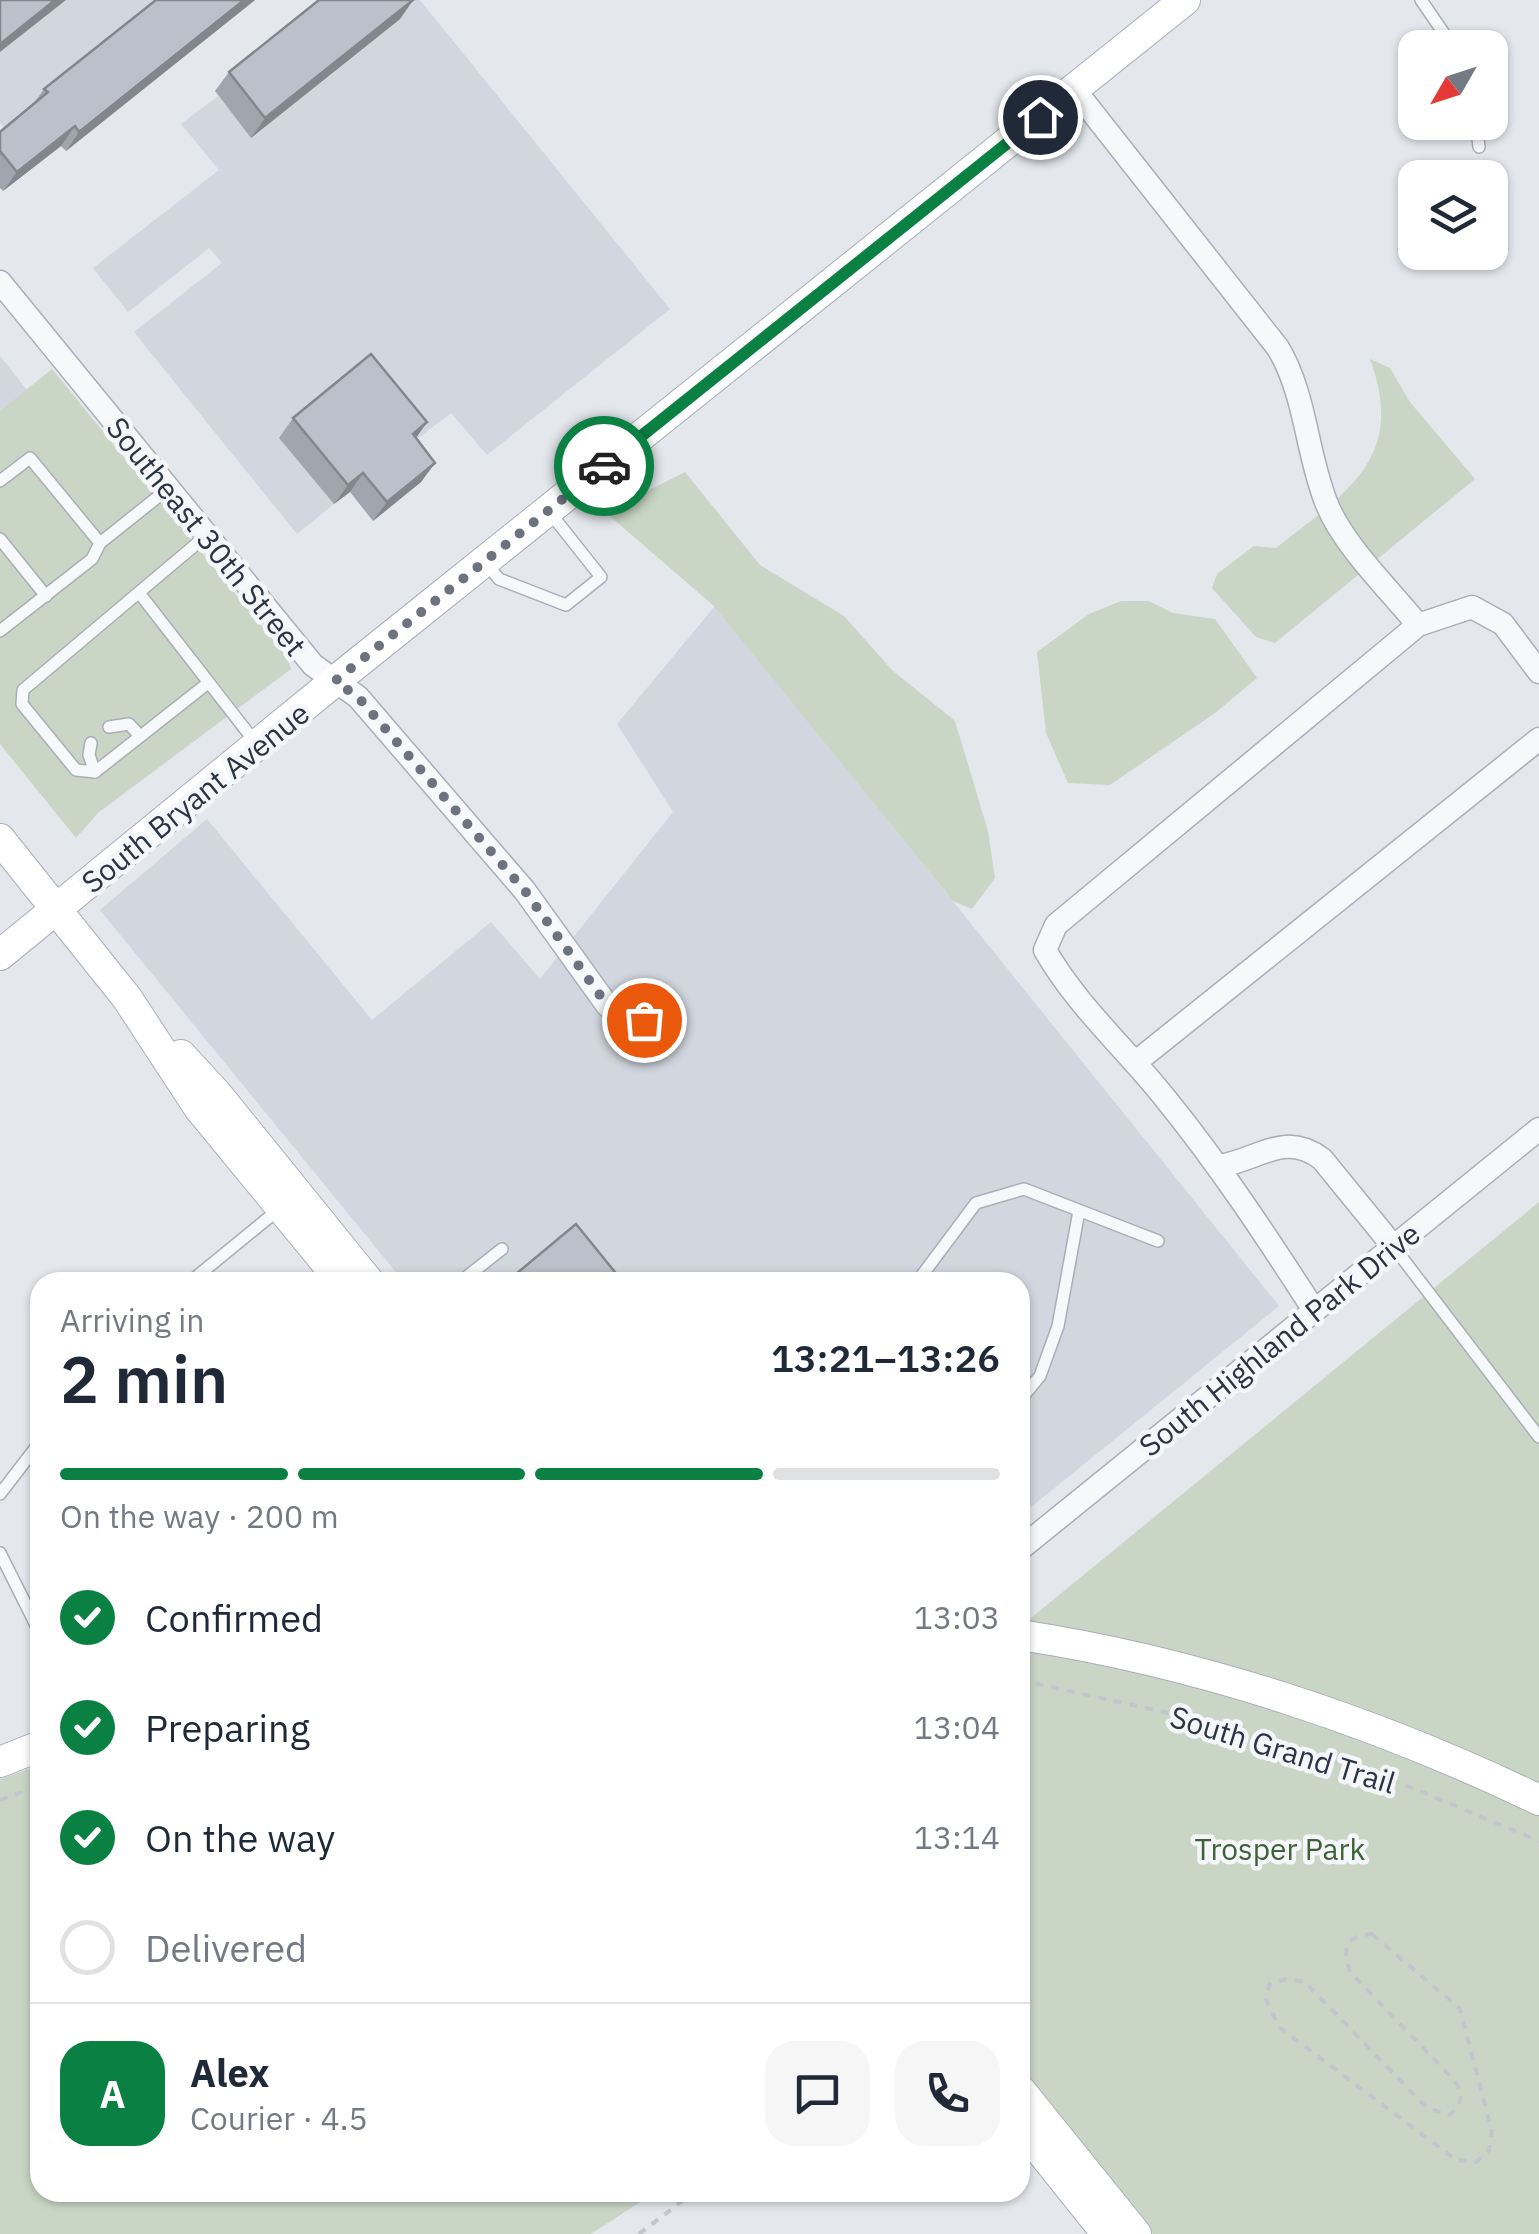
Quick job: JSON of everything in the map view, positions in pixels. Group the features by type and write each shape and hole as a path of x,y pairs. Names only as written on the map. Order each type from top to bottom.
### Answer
{"street":[{"name":"South Bryant Avenue","path":"0,954 1185,0"},
{"path":"1074,90 1278,348 1296,386 1327,505 1338,526 1418,625"},
{"name":"Southeast 30th Street","path":"0,282 312,665 358,697 525,891 607,1005 628,1024 644,1020 658,1000"},
{"path":"1314,1310 1220,1166 1136,1062 1085,1009 1045,950 1056,925 1418,625 1472,607 1503,624 1539,672"},
{"path":"1136,1062 1539,739"},
{"path":"0,839 127,998 216,1093 361,1272"},
{"path":"127,998 199,1108 334,1272"},
{"name":"South Highland Park Drive","path":"1030,1541 1539,1129"},
{"path":"1220,1166 1242,1162 1281,1145 1308,1148 1322,1159 1393,1246"},
{"path":"1030,1637 1167,1666 1328,1714 1438,1755 1539,1800"},
{"path":"0,1762 30,1750"},
{"path":"1030,2102 1136,2234"},
{"path":"1030,2137 1108,2234"}],"lane":[{"path":"1421,0 1442,30"},
{"path":"1478,140 1479,147"},
{"path":"0,482 30,458 100,542"},
{"path":"0,631 92,559 100,542 169,488"},
{"path":"484,561 499,579 566,605 601,577 548,510"},
{"path":"207,535 24,690 22,704 76,770 95,772 208,683"},
{"path":"0,540 46,596"},
{"path":"140,594 258,746"},
{"path":"110,727 129,724 140,736"},
{"path":"91,743 89,755 95,772"},
{"path":"924,1272 976,1203 1024,1189 1158,1242"},
{"path":"202,1272 281,1208"},
{"path":"1030,1388 1040,1376 1058,1326 1079,1212"},
{"path":"1393,1246 1539,1438"},
{"path":"473,1272 502,1249"},
{"path":"0,1494 30,1455"},
{"path":"0,1553 30,1614"}],"path":[{"name":"South Grand Trail","path":"1030,1682 1200,1720 1398,1782 1539,1841"},
{"path":"0,1800 30,1789"},
{"path":"1372,1934 1460,2009 1492,2132 1490,2150 1476,2162 1456,2160 1315,2056 1280,2028 1266,2000 1269,1985 1286,1979 1304,1982 1379,2056 1428,2108 1449,2115 1459,2108 1462,2094 1455,2080 1350,1972 1344,1954 1347,1942 1357,1935 1372,1934"},
{"path":"640,2234 681,2202"}],"shaded area":[{"path":"66,0 167,0 8,133 0,123 0,52"},
{"path":"385,0 420,0 670,309 487,455 451,413 413,442 279,437 334,504 297,534 134,332 222,263 209,248 128,312 93,268 219,170 181,124 218,96 252,137 399,19"},
{"path":"0,356 27,390 0,411"},
{"path":"715,606 1279,1306 1030,1508 1030,1272 396,1272 100,910 207,819 372,1020 491,922 540,979 673,812 617,724"}],"green space":[{"path":"1370,359 1390,368 1410,402 1475,479 1275,643 1256,637 1212,588 1217,574 1254,546 1276,548 1325,509 1363,470 1375,448 1381,423"},
{"path":"52,369 286,656 291,669 98,813 76,838 0,744 0,411"},
{"path":"685,472 760,565 844,616 892,670 955,721 988,831 995,878 972,909 953,901 714,606 605,512"},
{"path":"1121,601 1149,601 1173,613 1215,619 1257,678 1215,713 1110,785 1068,783 1046,733 1037,652 1089,614"},
{"name":"Trosper Park","path":"1539,1202 1539,2234 1153,2234 1030,2081 1030,1619"},
{"path":"30,1768 30,2202 640,2202 591,2234 0,2234 0,1779"}],"building":[{"path":"0,0 55,0 0,44"},
{"path":"156,0 244,0 79,132 75,126 17,172 0,151 0,132 48,92 44,89"},
{"path":"319,0 413,0 265,118 229,72"},
{"path":"371,354 427,422 413,434 435,463 387,502 363,473 348,485 293,418"},
{"path":"576,1224 615,1272 518,1272"}],"way so far":[{"path":"604,466 335,681 358,697 525,891 607,1005 628,1024 644,1020"}],"route":[{"path":"604,466 1040,117"}]}
